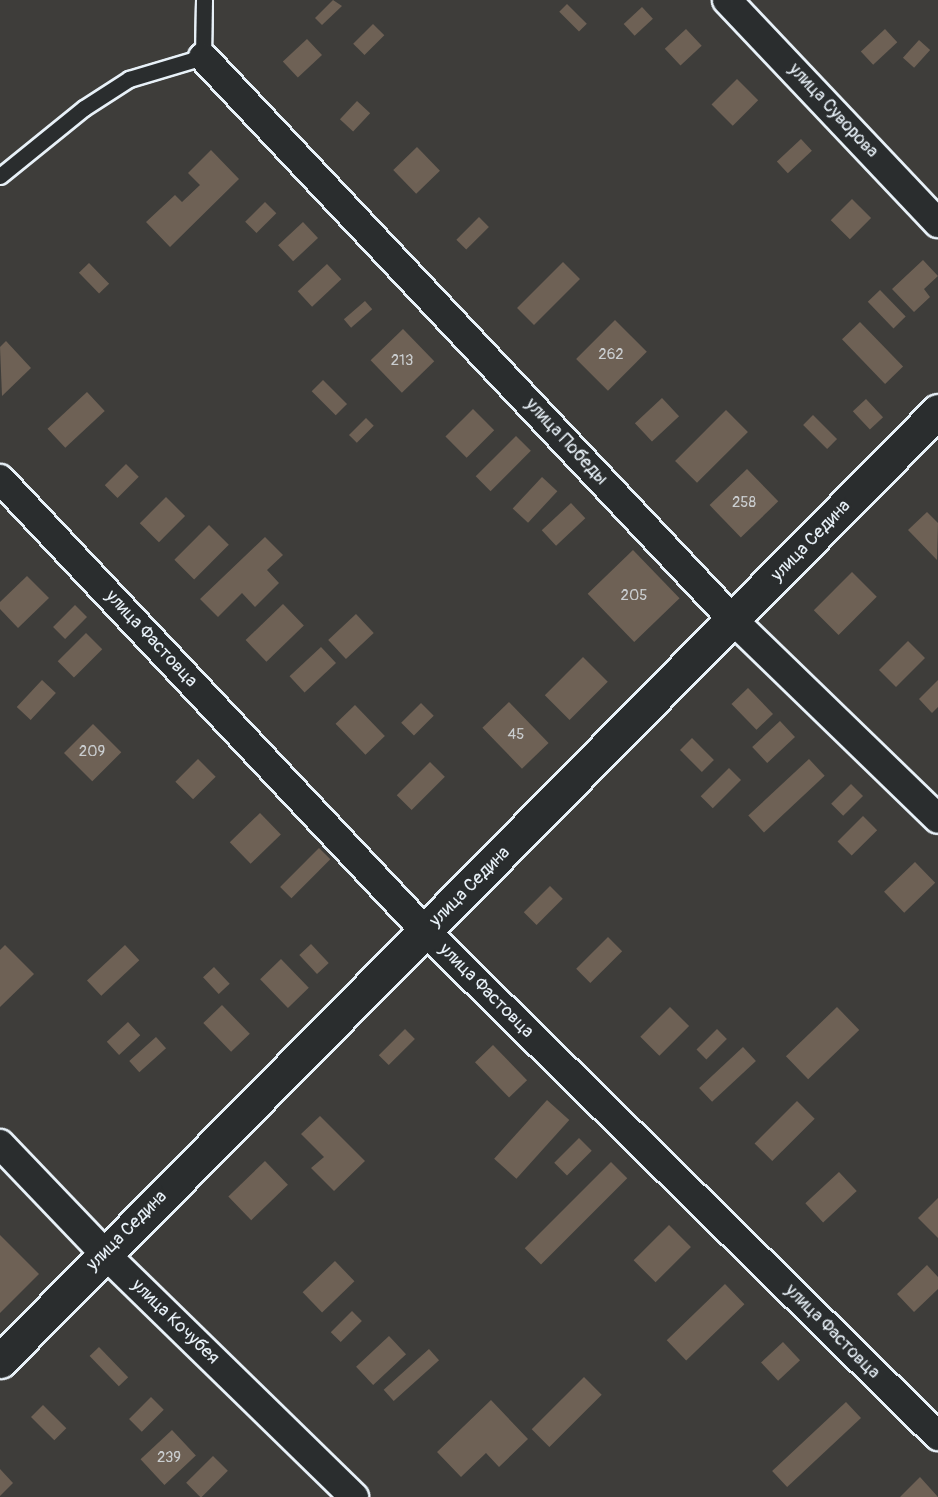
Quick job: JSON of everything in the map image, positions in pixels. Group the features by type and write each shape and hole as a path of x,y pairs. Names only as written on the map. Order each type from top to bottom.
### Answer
{"main road":[{"name":"улица Седина","path":"0,1361 734,621 938,411"}],"street":[{"name":"улица Суворова","path":"727,0 938,223"},
{"name":"улица Победы","path":"203,57 734,621 938,819"},
{"name":"улица Фастовца","path":"0,479 425,932 938,1436"},
{"name":"улица Кочубея","path":"0,1144 105,1254 354,1497"}],"lane":[{"path":"0,177 84,108 129,79 203,57 204,0"}],"building":[{"path":"333,0 342,6 322,25 315,18"},
{"path":"567,4 587,24 579,32 559,12"},
{"path":"642,7 653,19 635,36 624,24"},
{"path":"373,24 384,35 365,55 353,44"},
{"path":"686,29 702,46 680,66 665,49"},
{"path":"885,29 897,42 873,65 861,52"},
{"path":"307,39 322,55 298,78 283,62"},
{"path":"919,40 930,50 914,68 903,58"},
{"path":"737,79 758,100 733,126 712,104"},
{"path":"357,101 370,113 353,132 340,119"},
{"path":"801,139 812,151 788,173 777,162"},
{"path":"417,147 440,171 416,194 393,170"},
{"path":"211,150 239,179 170,247 146,222 175,195 182,202 200,185 188,173"},
{"path":"852,199 871,218 850,239 831,220"},
{"path":"265,202 276,213 257,233 245,222"},
{"path":"479,217 489,227 466,250 456,240"},
{"path":"303,222 318,238 293,261 278,245"},
{"path":"923,260 938,276 924,289 930,297 914,312 892,289"},
{"path":"563,262 580,279 534,325 517,308"},
{"path":"89,263 109,284 99,294 79,273"},
{"path":"327,264 341,279 312,307 298,291"},
{"path":"880,290 906,317 893,328 868,302"},
{"path":"365,301 372,309 351,328 344,319"},
{"path":"615,320 647,352 608,391 576,359"},
{"path":"860,322 903,367 885,384 842,339"},
{"path":"403,329 434,361 402,393 371,360"},
{"path":"6,341 31,368 2,396 0,347"},
{"path":"323,380 347,404 336,415 312,391"},
{"path":"87,392 105,411 65,448 48,429"},
{"path":"662,398 679,416 652,442 635,423"},
{"path":"866,399 883,417 870,430 853,411"},
{"path":"473,409 494,430 467,458 445,437"},
{"path":"726,410 748,432 697,483 675,461"},
{"path":"813,415 837,439 827,449 803,425"},
{"path":"366,418 374,426 357,443 349,435"},
{"path":"516,436 531,451 491,491 476,476"},
{"path":"126,464 139,477 118,498 105,485"},
{"path":"747,469 778,501 741,537 710,505"},
{"path":"542,477 557,491 528,523 513,508"},
{"path":"166,497 185,516 159,542 140,523"},
{"path":"571,503 585,518 556,546 542,530"},
{"path":"927,512 938,523 937,560 908,530"},
{"path":"209,525 229,545 194,579 174,560"},
{"path":"265,537 283,555 267,570 279,583 255,607 242,593 218,617 200,599"},
{"path":"633,550 680,598 634,642 588,594"},
{"path":"852,572 877,597 839,635 814,610"},
{"path":"27,576 49,598 18,628 0,609 0,602"},
{"path":"283,604 304,626 266,662 246,640"},
{"path":"75,605 87,617 65,639 53,627"},
{"path":"356,614 374,633 346,659 328,640"},
{"path":"86,633 102,649 74,678 58,661"},
{"path":"908,641 925,658 896,687 879,670"},
{"path":"321,647 336,663 305,692 290,676"},
{"path":"583,657 608,682 570,720 545,695"},
{"path":"42,680 56,693 31,720 17,707"},
{"path":"938,680 938,707 932,713 919,699"},
{"path":"748,688 773,714 756,730 731,704"},
{"path":"509,702 549,743 522,769 482,728"},
{"path":"421,703 434,716 414,736 401,723"},
{"path":"355,705 385,736 365,755 336,724"},
{"path":"780,721 795,737 767,763 752,747"},
{"path":"93,724 121,752 92,781 64,753"},
{"path":"692,738 714,760 702,772 680,750"},
{"path":"198,759 216,777 193,799 175,782"},
{"path":"809,759 825,776 764,832 748,816"},
{"path":"430,762 445,777 412,810 397,795"},
{"path":"729,768 741,780 713,808 701,796"},
{"path":"851,784 863,796 843,816 831,804"},
{"path":"260,813 281,835 251,864 230,842"},
{"path":"863,816 877,830 852,856 838,841"},
{"path":"319,848 330,859 291,898 280,887"},
{"path":"915,862 935,883 904,913 884,892"},
{"path":"550,886 563,899 537,925 524,912"},
{"path":"608,937 622,951 590,983 576,969"},
{"path":"311,944 329,963 317,974 299,955"},
{"path":"5,945 34,974 0,1007 0,950"},
{"path":"125,945 139,960 101,996 87,980"},
{"path":"281,959 309,988 288,1008 260,979"},
{"path":"214,967 230,984 219,994 203,977"},
{"path":"222,1005 250,1034 231,1052 203,1023"},
{"path":"670,1007 689,1026 659,1056 640,1037"},
{"path":"837,1007 859,1030 808,1079 786,1056"},
{"path":"128,1022 140,1035 119,1055 107,1042"},
{"path":"405,1029 415,1039 389,1065 379,1055"},
{"path":"717,1029 727,1039 706,1059 696,1050"},
{"path":"156,1037 166,1048 139,1072 129,1061"},
{"path":"493,1045 527,1080 509,1098 475,1062"},
{"path":"743,1047 756,1061 712,1102 699,1088"},
{"path":"547,1100 569,1120 516,1179 494,1159"},
{"path":"797,1101 815,1119 772,1161 755,1143"},
{"path":"320,1116 365,1161 334,1191 311,1168 324,1157 301,1134"},
{"path":"579,1138 592,1151 567,1175 554,1163"},
{"path":"265,1161 288,1185 251,1220 228,1196"},
{"path":"611,1162 627,1178 541,1265 525,1248"},
{"path":"839,1172 857,1191 823,1222 805,1203"},
{"path":"938,1198 938,1238 918,1218"},
{"path":"669,1225 691,1247 656,1282 634,1260"},
{"path":"0,1235 39,1274 0,1313"},
{"path":"335,1261 354,1281 322,1312 303,1292"},
{"path":"927,1265 938,1277 938,1289 914,1312 897,1294"},
{"path":"725,1284 744,1304 686,1360 667,1340"},
{"path":"352,1311 362,1321 341,1342 331,1332"},
{"path":"389,1336 406,1354 373,1385 356,1367"},
{"path":"783,1342 800,1360 778,1381 761,1362"},
{"path":"99,1347 128,1377 119,1386 90,1356"},
{"path":"429,1349 439,1360 394,1401 384,1390"},
{"path":"584,1377 602,1395 549,1447 532,1429"},
{"path":"151,1397 164,1410 142,1432 129,1419"},
{"path":"491,1400 528,1439 499,1467 486,1453 461,1477 437,1452"},
{"path":"846,1402 861,1418 787,1487 772,1471"},
{"path":"43,1405 66,1428 54,1440 31,1417"},
{"path":"172,1430 196,1456 164,1485 141,1459"},
{"path":"213,1456 228,1471 202,1497 186,1483"},
{"path":"0,1469 13,1483 0,1496"},
{"path":"920,1477 938,1497 900,1497"}]}
